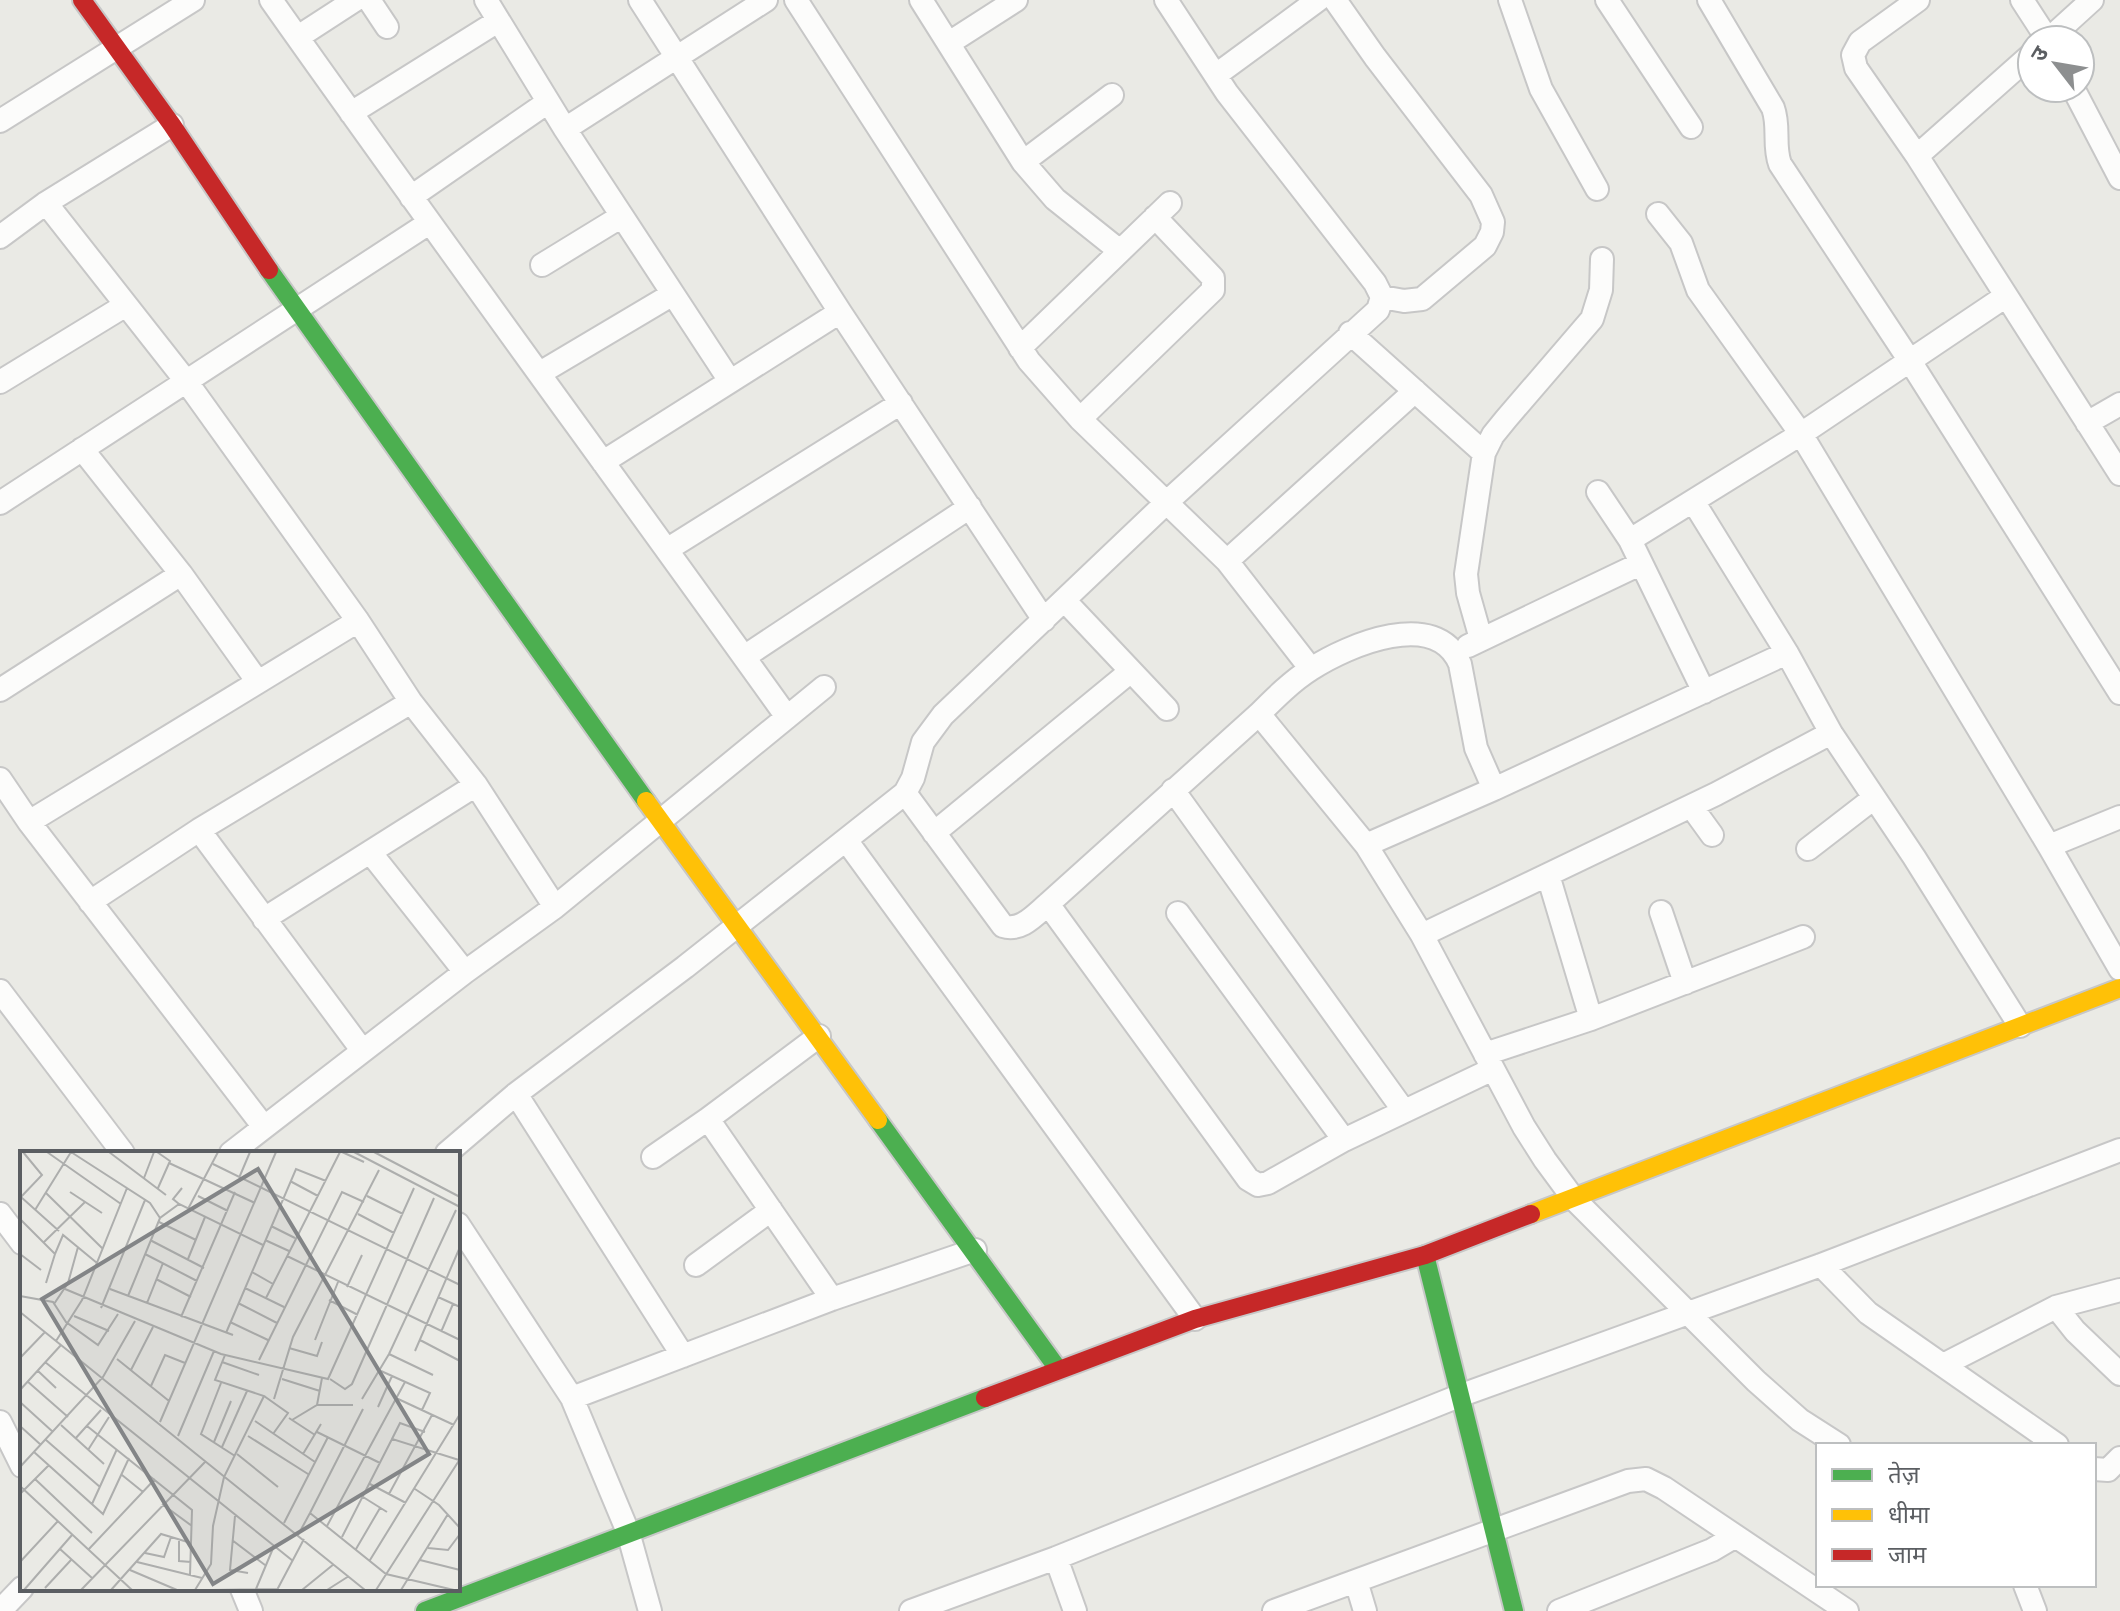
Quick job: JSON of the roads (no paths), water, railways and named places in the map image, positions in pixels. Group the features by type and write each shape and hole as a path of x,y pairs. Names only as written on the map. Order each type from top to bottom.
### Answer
{"street":[{"path":"82,0 172,125 295,309 1058,1369"},
{"path":"0,121 193,0"},
{"path":"271,0 787,717"},
{"path":"298,37 355,0"},
{"path":"369,0 387,27"},
{"path":"486,0 565,129 730,381"},
{"path":"640,0 840,312 1044,620"},
{"path":"565,129 766,0"},
{"path":"796,0 1020,348 1053,391 1227,561 1311,669"},
{"path":"921,0 1023,162 1055,199 1120,251"},
{"path":"949,43 1016,0"},
{"path":"1166,0 1227,93 1364,268 1382,297 1404,301 1422,299 1485,246 1493,222 1481,195 1335,0"},
{"path":"1216,75 1318,0"},
{"path":"1510,0 1541,89 1597,189"},
{"path":"1607,0 1691,127"},
{"path":"1709,0 1773,108 1778,122 1775,151 1780,164 1910,361 2120,693"},
{"path":"1918,0 1860,42 1853,55 1856,68 1917,156 2120,474"},
{"path":"2022,0 2048,40 2092,0"},
{"path":"351,113 498,21"},
{"path":"1917,156 2016,68"},
{"path":"1023,162 1112,95"},
{"path":"411,197 548,102"},
{"path":"2081,104 2120,178"},
{"path":"0,237 46,203 172,125"},
{"path":"46,203 186,381 358,621 411,702 476,785 555,907"},
{"path":"1020,348 1163,210 1213,278 1213,290 1080,419"},
{"path":"1658,214 1681,243 1698,290 1801,434 2120,969"},
{"path":"542,265 622,216"},
{"path":"0,503 429,223"},
{"path":"1481,639 1466,574 1484,453 1493,435 1592,319 1601,290 1602,259"},
{"path":"540,373 673,294"},
{"path":"1630,540 1801,434 2006,296"},
{"path":"449,1151 516,1094 737,927 905,793 913,778 923,742 931,729 1167,502 1378,310 1382,297"},
{"path":"0,382 126,305"},
{"path":"603,462 840,312"},
{"path":"1350,333 1484,453"},
{"path":"1227,561 1415,391"},
{"path":"668,549 901,403"},
{"path":"2087,423 2120,404"},
{"path":"82,449 181,574 258,682"},
{"path":"1598,492 1630,540 1704,692"},
{"path":"1693,501 1787,653 1831,733 1914,857 2020,1026"},
{"path":"744,657 970,507"},
{"path":"1456,653 1640,564"},
{"path":"0,690 181,574"},
{"path":"1065,601 1167,709"},
{"path":"29,822 358,621"},
{"path":"905,793 1003,926 1011,929 1020,926 1048,904 1311,669 1379,638 1430,635 1445,641 1456,653 1476,748 1494,789"},
{"path":"1366,845 1787,653"},
{"path":"934,833 1131,671"},
{"path":"234,1151 362,1050 555,907 824,687"},
{"path":"90,902 199,830 411,702"},
{"path":"1259,714 1366,845 1422,935 1531,1138 1573,1198 1756,1381 1800,1420 1836,1443"},
{"path":"1422,935 1691,806 1831,733"},
{"path":"0,779 29,822 264,1127"},
{"path":"264,919 476,785"},
{"path":"1173,790 1404,1111"},
{"path":"1808,849 1874,798"},
{"path":"1691,806 1712,835"},
{"path":"2049,846 2120,817"},
{"path":"199,830 362,1050"},
{"path":"846,840 1195,1319"},
{"path":"370,852 465,972"},
{"path":"1548,875 1591,1019"},
{"path":"1048,904 1248,1179 1258,1185 1268,1183 1344,1140 1404,1111 1489,1061 1803,937"},
{"path":"1661,912 1685,983"},
{"path":"1178,913 1344,1140"},
{"path":"425,1611 1195,1319 1425,1255 2120,988"},
{"path":"0,991 121,1151"},
{"path":"653,1157 819,1036"},
{"path":"516,1094 683,1356"},
{"path":"708,1119 832,1299"},
{"path":"911,1611 1056,1558 1459,1396 2117,1157"},
{"path":"696,1265 771,1210"},
{"path":"0,1214 20,1240"},
{"path":"460,1227 572,1398 628,1532 650,1611"},
{"path":"572,1398 832,1299 975,1250"},
{"path":"1425,1255 1514,1611"},
{"path":"1821,1265 1868,1313 2054,1443"},
{"path":"1943,1365 2056,1307 2120,1290"},
{"path":"2056,1307 2075,1331 2120,1374"},
{"path":"0,1422 20,1456"},
{"path":"1274,1611 1628,1481 1646,1479 1734,1537 1818,1604 1847,1611"},
{"path":"1559,1611 1712,1550 1734,1537"},
{"path":"1056,1558 1075,1611"},
{"path":"1356,1581 1365,1611"},
{"path":"2026,1587 2035,1611"},
{"path":"0,1611 20,1590"},
{"path":"243,1591 251,1611"}]}
